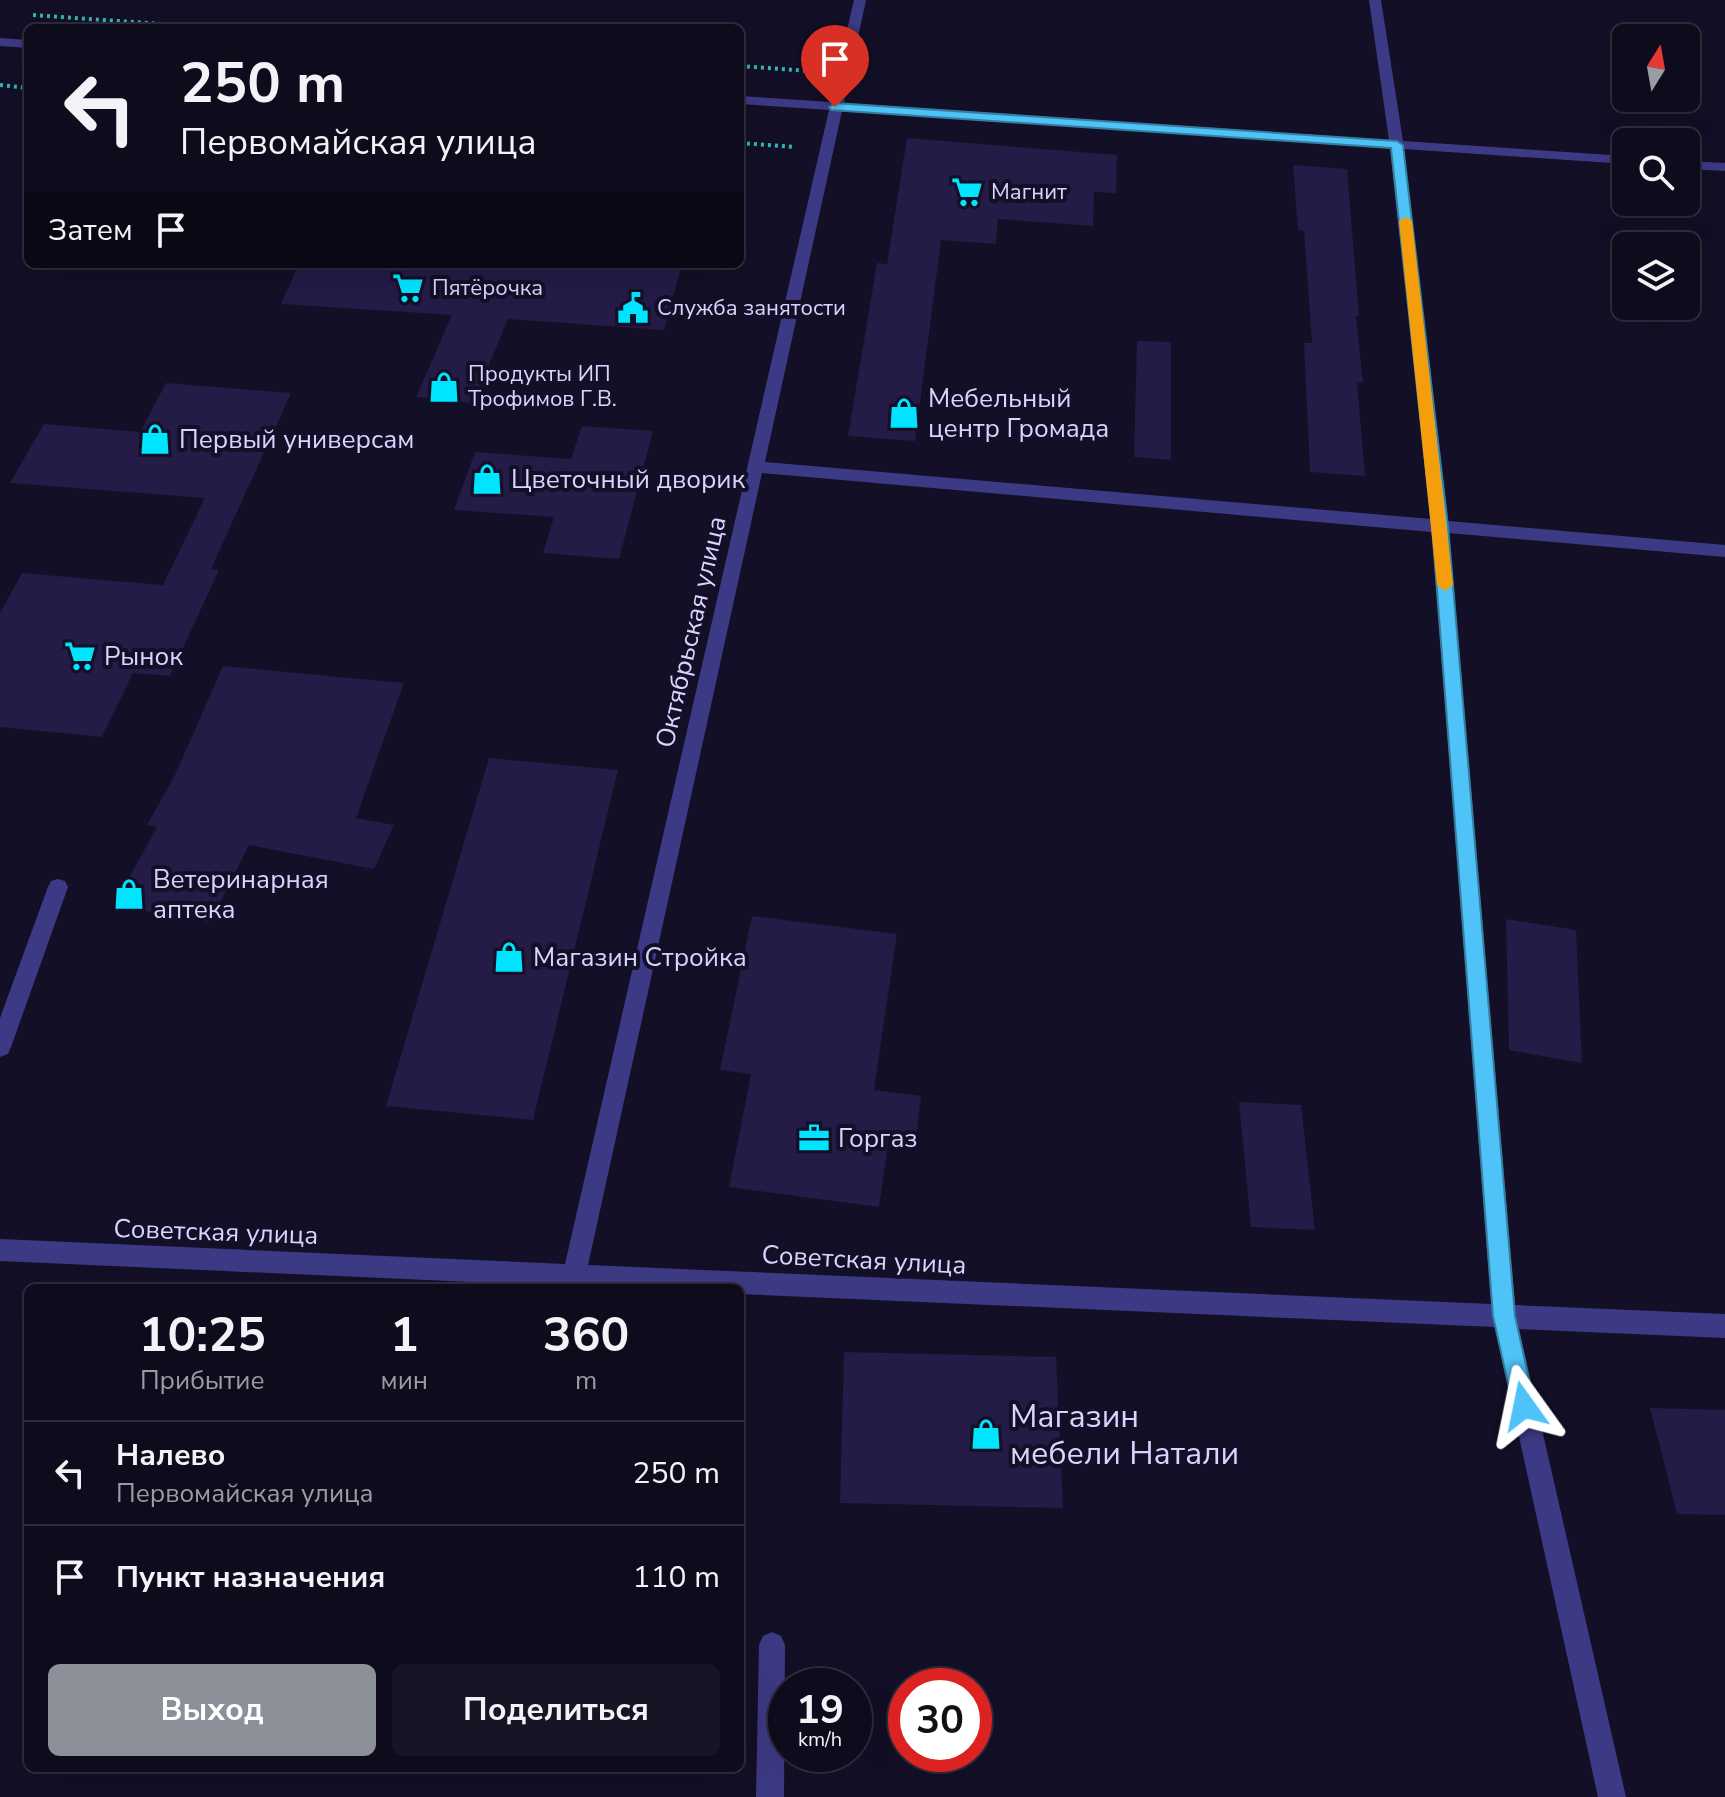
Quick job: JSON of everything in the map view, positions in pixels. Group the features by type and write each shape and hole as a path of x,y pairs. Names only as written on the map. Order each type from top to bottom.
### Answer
{"street":[{"name":"Октябрьская улица","path":"574,1275 860,0"},
{"path":"1375,0 1397,145 1440,526 1504,1316 1612,1797"},
{"path":"0,42 24,44"},
{"path":"744,100 1612,159"},
{"path":"1700,166 1725,167"},
{"path":"755,467 1725,551"},
{"path":"0,1047 58,887"},
{"name":"Советская улица","path":"0,1250 1725,1326"},
{"path":"770,1797 772,1645"}],"path":[{"path":"31,15 160,24"},
{"path":"744,66 843,73"},
{"path":"0,85 24,88"},
{"path":"744,143 826,150"}],"building":[{"path":"907,138 1117,155 1116,193 1094,192 1093,226 998,219 996,244 941,240 915,441 848,436 877,263 887,264"},
{"path":"1293,165 1347,169 1363,383 1357,382 1365,476 1310,472 1304,343 1312,343 1304,231 1298,230"},
{"path":"297,268 681,268 664,330 508,319 473,403 416,397 452,315 281,304"},
{"path":"1137,341 1171,342 1171,460 1134,457"},
{"path":"166,383 291,393 211,569 219,570 170,676 133,673 102,737 0,727 0,613 22,573 163,585 205,498 10,483 44,424 140,432"},
{"path":"582,426 653,431 619,559 543,553 554,517 454,510 475,452 571,459"},
{"path":"223,666 404,683 356,818 394,825 374,869 249,845 210,923 114,905 157,827 147,825 175,775"},
{"path":"489,758 618,770 533,1120 386,1106"},
{"path":"752,916 897,934 874,1090 921,1096 915,1148 888,1144 879,1207 729,1187 751,1074 720,1070"},
{"path":"1506,919 1576,930 1582,1063 1509,1050"},
{"path":"1239,1102 1301,1105 1315,1230 1251,1227"},
{"path":"844,1352 1056,1357 1063,1508 840,1503"},
{"path":"1650,1408 1725,1410 1725,1515 1677,1514"}],"slow traffic":[{"path":"1406,221 1445,585"}],"place":[{"name":"Магнит","path":"967,192"},
{"name":"Пятёрочка","path":"408,288"},
{"name":"Служба занятости","path":"633,308"},
{"name":"Продукты ИП Трофимов Г.В.","path":"444,387"},
{"name":"Мебельный центр Громада","path":"904,413"},
{"name":"Первый универсам","path":"155,439"},
{"name":"Цветочный дворик","path":"487,479"},
{"name":"Рынок","path":"80,656"},
{"name":"Ветеринарная аптека","path":"129,894"},
{"name":"Магазин Стройка","path":"509,957"},
{"name":"Горгаз","path":"814,1138"},
{"name":"Магазин мебели Натали","path":"986,1434"}],"route":[{"path":"835,107 1397,145 1440,526 1504,1316 1524,1406"}]}
